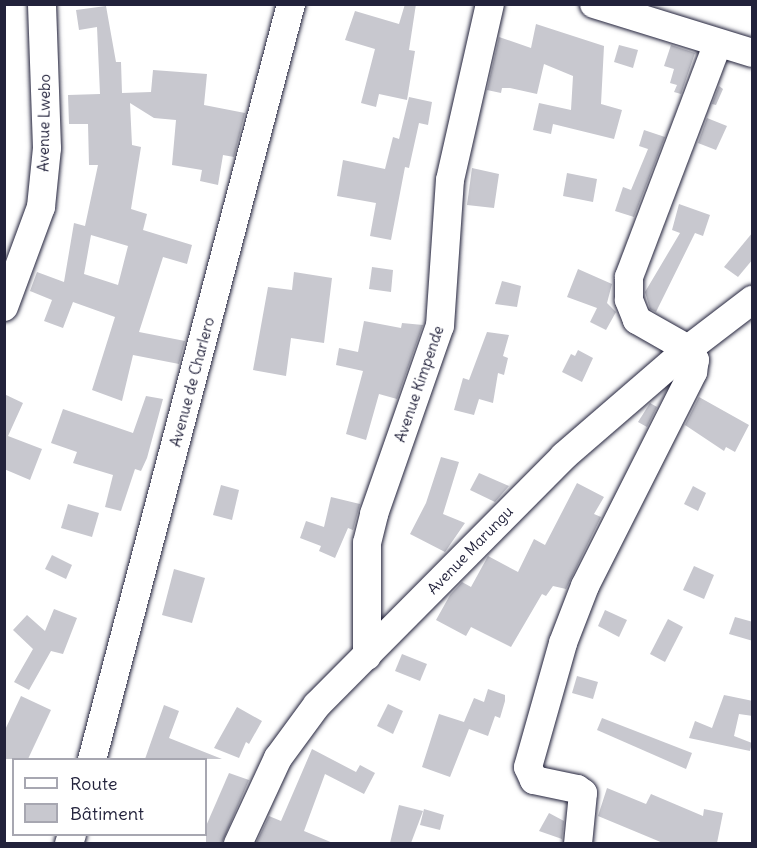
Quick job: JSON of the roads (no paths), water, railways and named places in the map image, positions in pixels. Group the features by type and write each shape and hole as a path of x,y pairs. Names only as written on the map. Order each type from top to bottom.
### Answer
{"street":[{"name":"Avenue Lwebo","path":"4,307 41,207 47,148 42,4"},
{"name":"Avenue de Charlero","path":"92,758 291,4"},
{"name":"Avenue Kimpende","path":"367,656 367,543 374,514 440,326 450,180 490,4"},
{"path":"594,4 753,53"},
{"path":"578,843 583,794 577,789 531,779 528,767 532,748 585,586 693,372 695,360 687,349 637,320 629,300 629,278 718,43"},
{"name":"Avenue Marungu","path":"238,843 289,741 317,705 564,456 687,349 753,300"}]}
